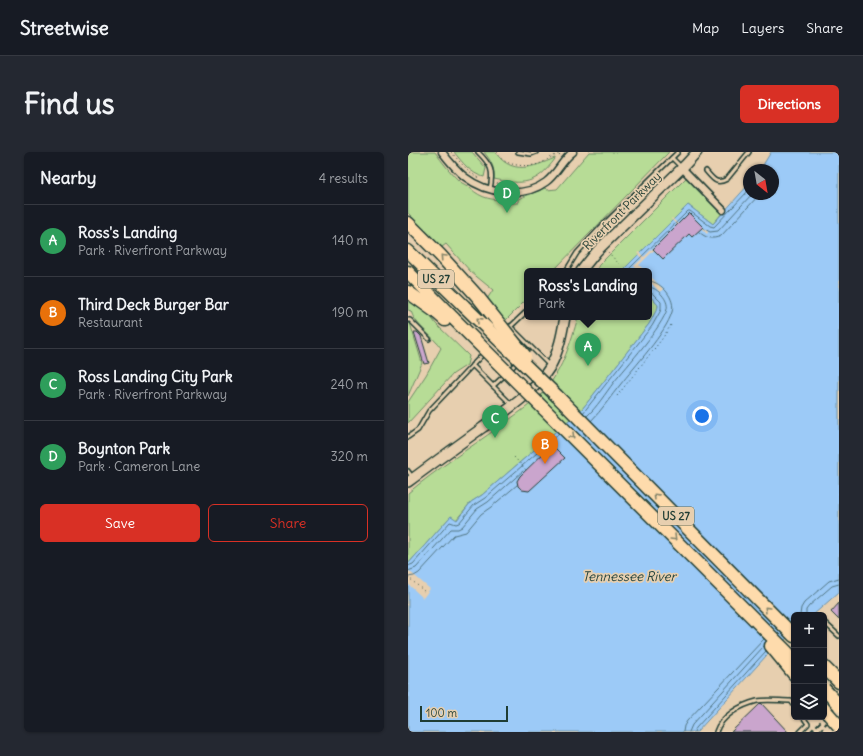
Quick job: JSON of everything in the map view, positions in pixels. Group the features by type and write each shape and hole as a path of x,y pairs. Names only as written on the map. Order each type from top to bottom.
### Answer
{"highway":[{"path":"408,223 440,255 478,298 557,396"},
{"name":"US 27","path":"408,251 557,396 791,633"},
{"name":"US 27","path":"408,272 452,321 544,409 791,656"},
{"path":"408,292 436,312 452,321"},
{"path":"721,585 791,670"},
{"path":"827,670 839,682"},
{"path":"827,693 839,705"},
{"path":"827,712 839,726"}],"main road":[{"name":"Riverfront Parkway","path":"584,268 597,251 697,152"},
{"path":"410,477 512,406 539,382 550,366 557,351 562,336 565,320"}],"street":[{"path":"442,152 465,178 490,190 513,192 527,191 547,182 556,173 569,153"},
{"path":"682,168 723,210"}],"lane":[{"path":"478,152 489,164 492,170 490,190"},
{"path":"518,152 531,154 536,152"},
{"path":"568,268 577,253 600,228 678,152"},
{"path":"706,171 714,180 720,182 723,181 749,152"},
{"path":"672,158 682,168"},
{"path":"504,332 524,314"},
{"path":"408,320 410,320 429,339"},
{"path":"510,326 550,366"},
{"path":"494,343 499,337"},
{"path":"408,437 418,430 429,411 488,348"},
{"path":"493,386 531,348"},
{"path":"472,365 512,406"},
{"path":"827,625 839,636"},
{"path":"716,732 717,728 725,718 739,707 757,701 791,701"},
{"path":"800,732 808,724 805,720"}],"path":[{"path":"452,152 472,174 483,180 516,186"},
{"path":"497,152 503,160 528,166 541,164 551,157 560,154"},
{"path":"559,158 560,154"},
{"path":"606,250 619,264"},
{"path":"617,396 671,326"},
{"path":"540,435 550,446"},
{"path":"514,457 526,470"},
{"path":"408,576 425,592"}],"green space":[{"path":"408,152 435,152 459,181 468,186 474,192 483,197 508,200 510,203 518,203 518,199 545,188 547,190 557,189 589,152 669,152 556,268 524,268 524,302 504,322 487,299 493,290 471,272 446,244 442,247 408,213"},
{"path":"454,152 472,152 486,168 484,177 471,170"},
{"path":"484,152 495,152 502,160 516,167 531,166 555,159 542,174 535,178 528,181 513,182 494,179 492,164"},
{"path":"687,177 722,213 713,224 688,205 625,268 598,268"},
{"path":"652,298 658,305 658,308 652,319"},
{"path":"408,300 427,312 436,324 469,356 467,365 453,374 408,423 408,402 426,375 441,348 419,325 411,311 408,310"},
{"path":"577,320 651,320 583,408 482,495 471,502 456,520 451,516 408,564 408,493 441,467 535,400 552,381 562,364"},
{"path":"408,323 410,323 422,363 408,396"}],"water":[{"name":"Tennessee River","path":"771,152 839,152 839,592 816,612 791,612 791,635 767,655 697,732 408,732 408,564 451,516 457,520 471,502 482,495 583,408 652,320 658,305 652,298 652,268 625,268 688,205 713,224 743,191 743,200 779,200 779,164 764,164"}],"pier":[{"path":"689,213 708,232 707,234 689,216 639,265 642,268 636,268 634,266 642,259 637,253 639,252 644,257 677,225 671,219 672,218 678,224"},
{"path":"652,278 663,289 660,292 652,284"},
{"path":"408,570 430,589 423,598 408,584"}],"building":[{"path":"689,213 703,227 692,237 689,234 663,259 653,249"},
{"path":"414,332 417,332 421,336 429,363 424,364"},
{"path":"552,445 565,458 529,491 522,490 518,486 517,481 520,476"},
{"path":"839,603 839,620 831,612"},
{"path":"761,703 788,732 731,732"}],"railway":[{"path":"810,732 839,703"},
{"path":"819,732 829,720"}],"place":[{"name":"Boynton Park","path":"507,213"},
{"name":"Ross's Landing","path":"588,366"},
{"name":"Ross Landing City Park","path":"495,438"},
{"name":"Third Deck Burger Bar","path":"545,464"}]}
